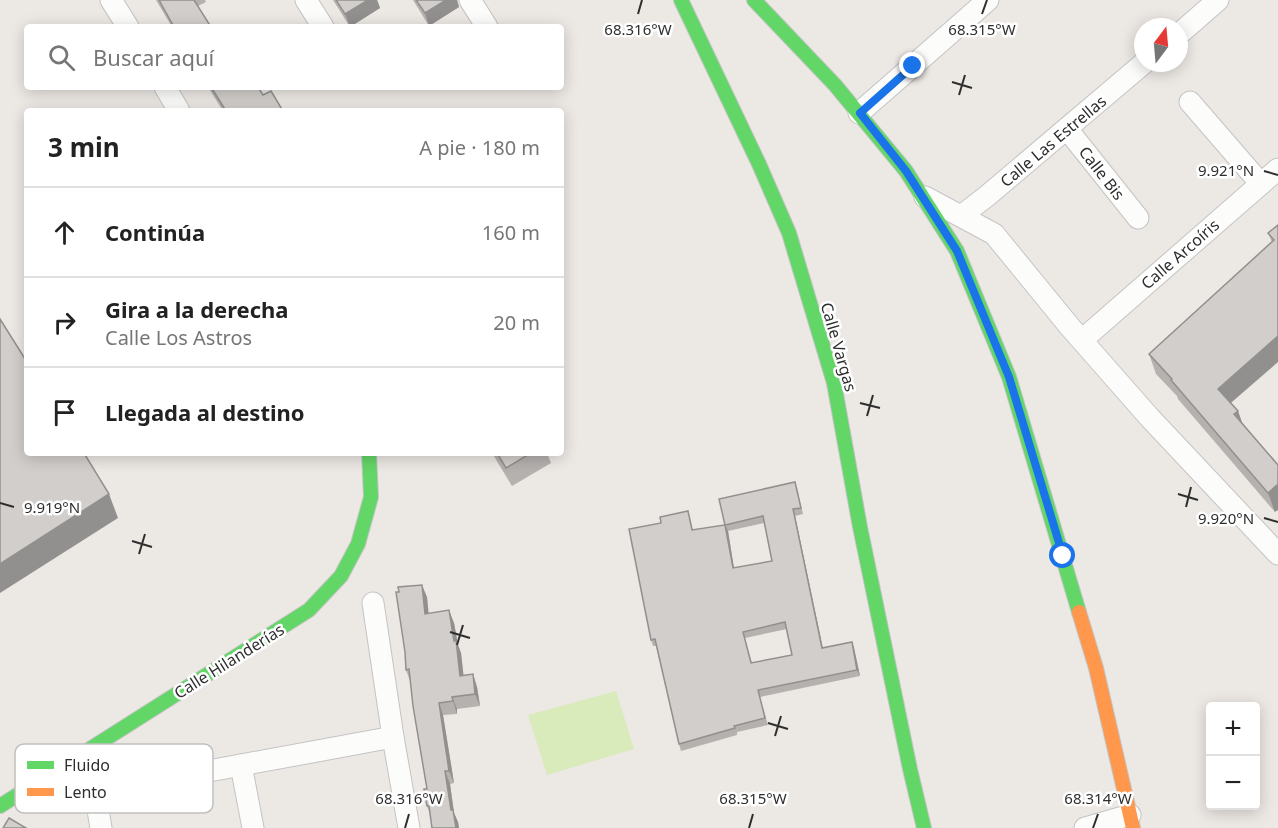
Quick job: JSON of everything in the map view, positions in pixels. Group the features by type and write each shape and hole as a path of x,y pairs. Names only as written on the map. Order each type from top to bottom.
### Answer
{"street":[{"path":"111,0 126,24"},
{"path":"306,0 321,24"},
{"path":"470,0 485,24"},
{"name":"Calle Vargas","path":"681,0 789,233 834,383 860,527 924,828"},
{"path":"754,0 860,113 906,171 957,251 1009,377 1096,668 1132,821 1085,828"},
{"path":"860,113 988,0"},
{"path":"1188,26 1218,0"},
{"name":"Calle Las Estrellas","path":"961,216 1134,72"},
{"path":"167,90 177,108"},
{"path":"1190,102 1261,183"},
{"name":"Calle Bis","path":"1067,129 1138,218"},
{"name":"Calle Arcoíris","path":"1082,340 1278,169"},
{"path":"922,196 994,234 1070,327 1150,418 1278,554"},
{"name":"Calle Hilanderías","path":"98,744 309,610 341,576 358,544 372,496 369,456"},
{"path":"373,603 409,828"},
{"path":"213,770 393,737"},
{"path":"242,765 253,828"},
{"name":"Calle Hilanderías","path":"0,806 15,796"},
{"path":"98,813 101,828"}],"green space":[{"path":"616,691 634,749 547,775 528,715"}],"building":[{"path":"159,0 194,0 209,24 172,24"},
{"path":"336,0 368,0 345,14"},
{"path":"416,0 446,0 425,13"},
{"path":"213,90 260,90 263,95 271,91 281,108 224,108"},
{"path":"1278,225 1278,336 1218,389 1238,411 1234,414 1278,465 1278,484 1268,493 1149,354 1274,240 1268,233"},
{"path":"0,319 24,357 24,456 86,456 109,494 0,564"},
{"path":"499,456 526,456 506,468"},
{"path":"795,482 801,508 793,509 822,648 852,642 857,670 758,690 765,718 679,744 655,639 651,640 629,529 661,523 660,517 688,511 692,530 725,525 719,499","holes":["763,516 772,561 733,568 725,525","785,622 792,655 751,663 743,632"]},
{"path":"422,585 425,614 449,610 454,641 456,640 460,676 473,674 475,694 452,697 453,701 439,703 449,771 445,771 456,828 432,828 424,789 427,789 409,669 406,670 396,592 399,592 398,587"},
{"path":"9,818 26,828 3,828"}],"traffic: fast":[{"path":"681,0 789,233 834,383 860,527 924,828"},
{"path":"754,0 835,85 906,171 957,251 1009,377 1079,612"},
{"path":"98,744 309,610 341,576 358,544 371,497 369,456"},
{"path":"0,806 15,796"}],"traffic: slow":[{"path":"1079,612 1096,668 1133,828"}],"route":[{"path":"913,66 860,113 906,171 957,251 1009,377 1063,556"}]}
